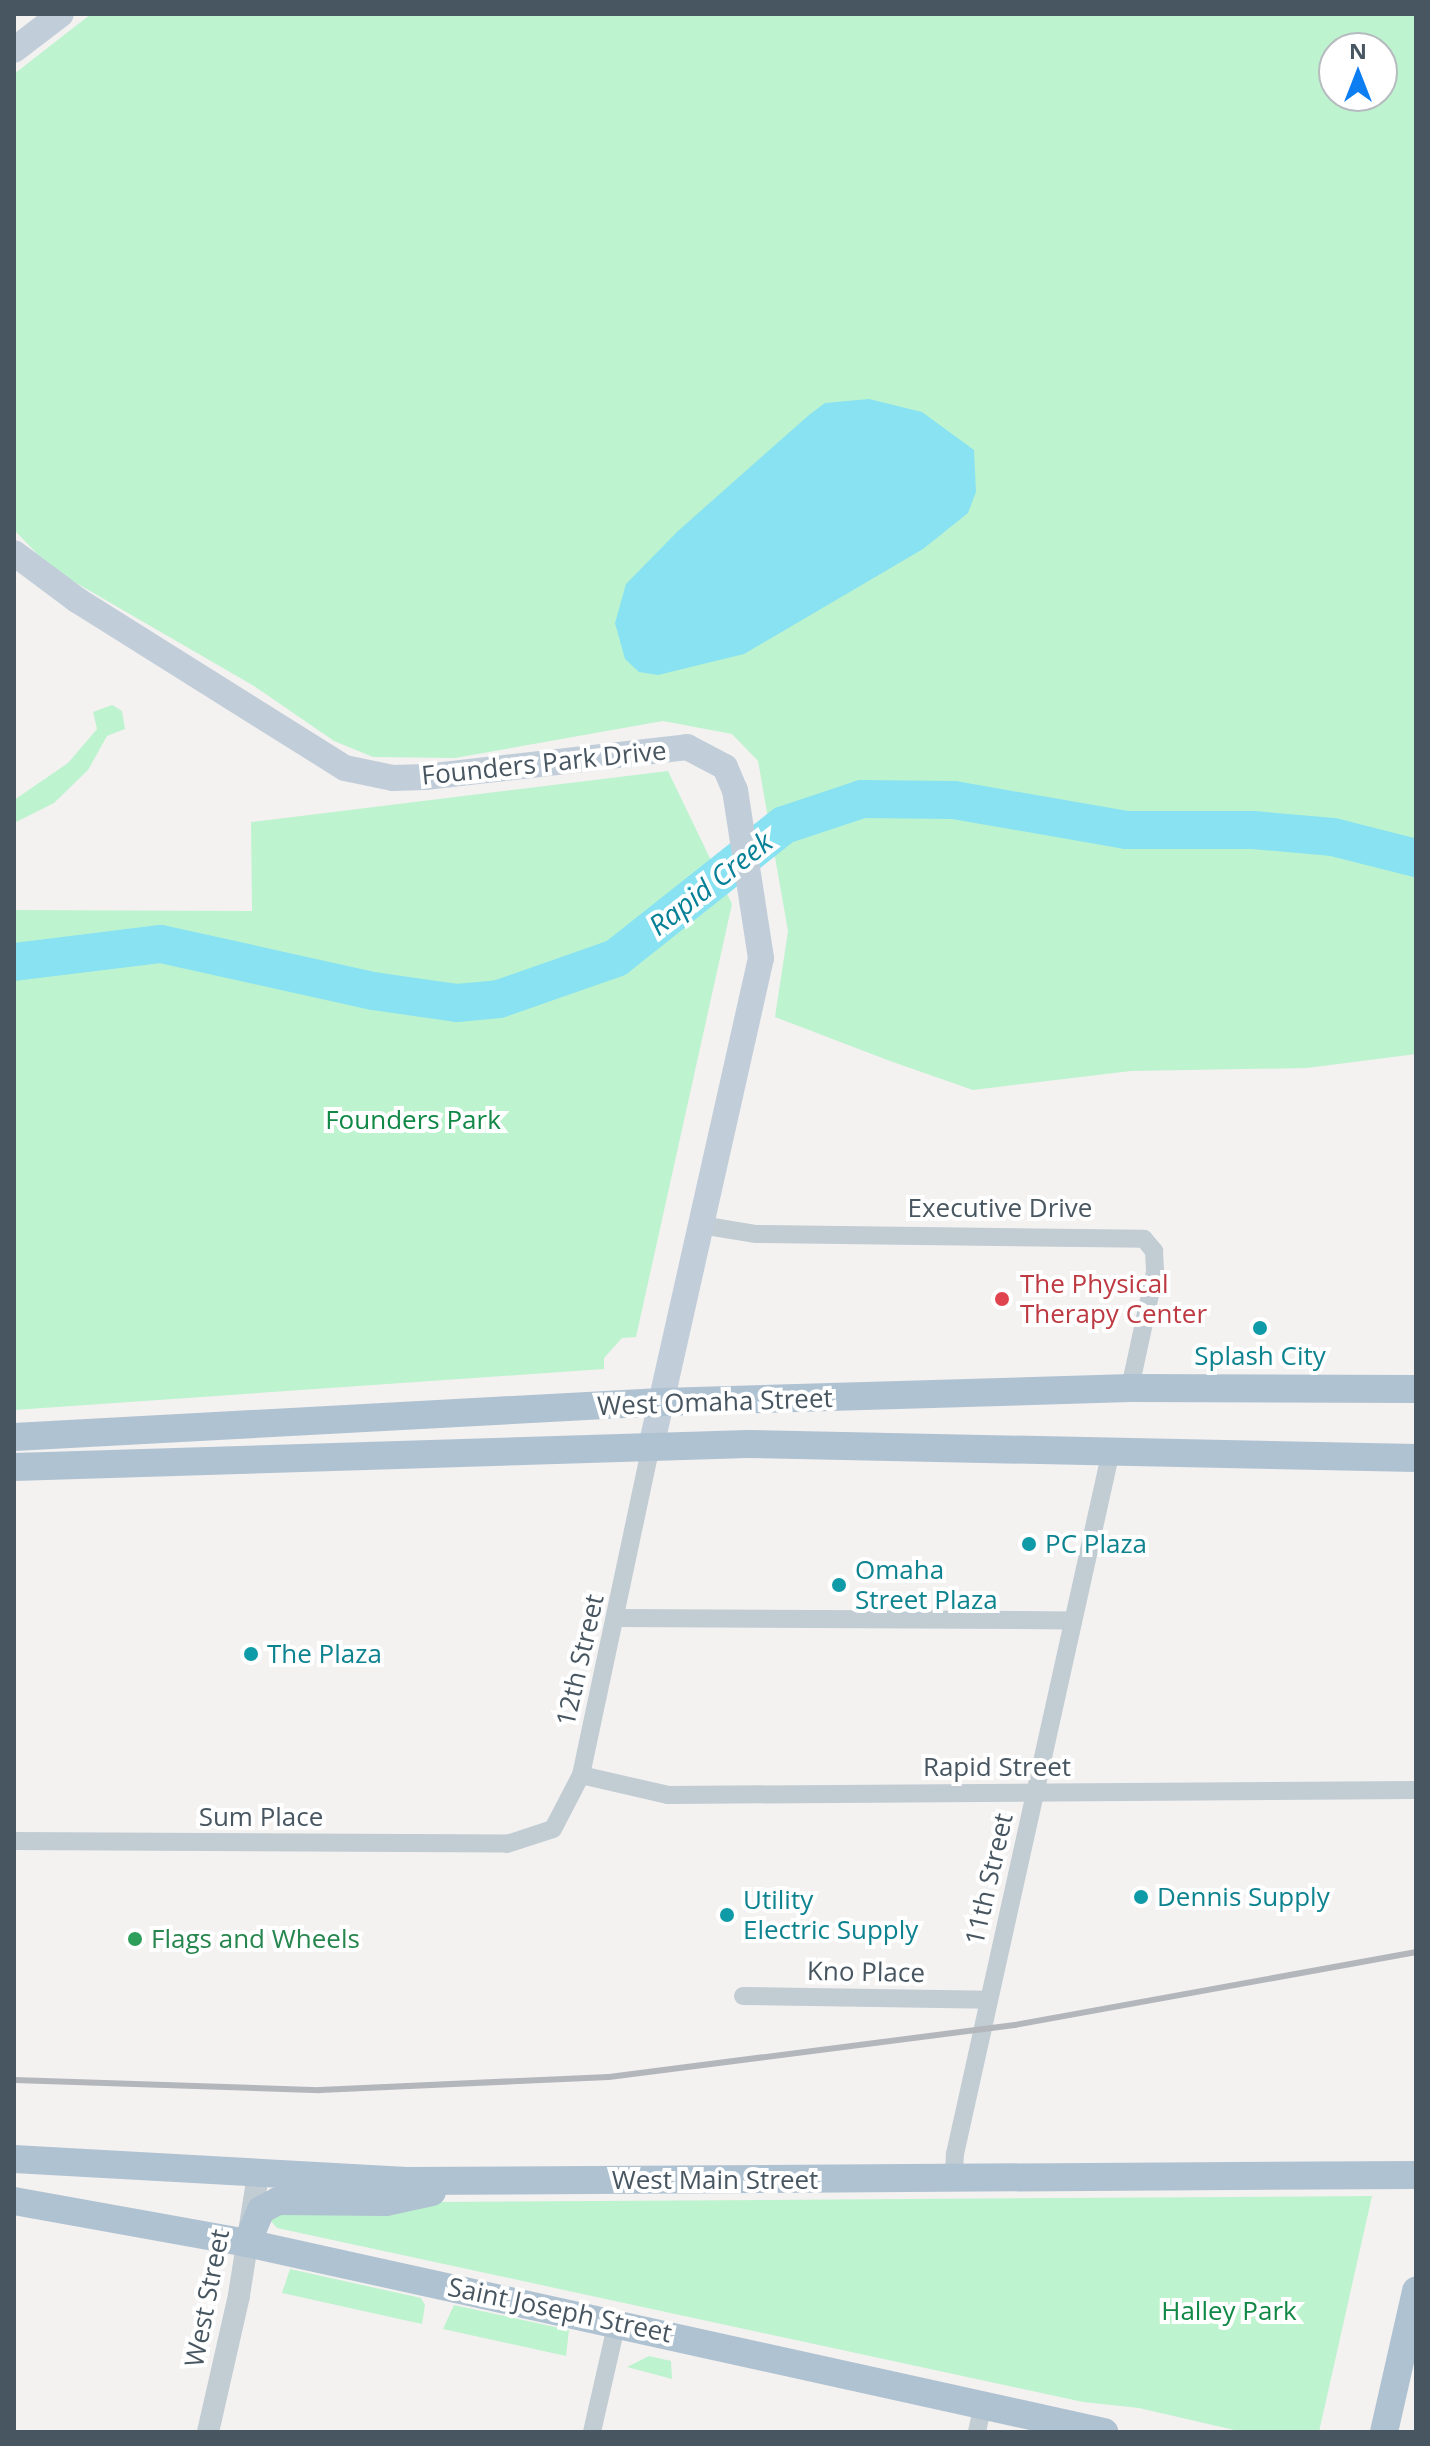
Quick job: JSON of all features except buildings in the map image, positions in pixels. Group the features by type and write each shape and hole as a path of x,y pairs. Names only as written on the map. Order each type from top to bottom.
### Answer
{"main road":[{"path":"14,50 61,14"},
{"name":"Founders Park Drive","path":"14,553 77,600 345,768 393,778 425,777 687,747 725,767 735,790 761,958 651,1447"},
{"name":"West Omaha Street","path":"14,1437 661,1402 1130,1388 1416,1389"},
{"name":"West Omaha Street","path":"14,1467 651,1447 1111,1451 1416,1458"},
{"name":"West Main Street","path":"14,2159 258,2175 455,2181 1416,2175"},
{"path":"247,2243 261,2210 278,2201 386,2202 429,2193 455,2181"},
{"name":"Saint Joseph Street","path":"14,2201 247,2243 617,2322 1104,2432"},
{"path":"1384,2432 1416,2291"}],"street":[{"name":"Executive Drive","path":"701,1225 756,1234 1144,1239 1154,1251 1155,1272 1130,1388"},
{"name":"12th Street","path":"507,1844 553,1829 581,1775 617,1618 651,1447"},
{"name":"11th Street","path":"954,2178 955,2154 988,2000 1111,1451"},
{"path":"617,1618 1073,1620"},
{"name":"Rapid Street","path":"581,1775 609,1786 668,1795 1416,1790"},
{"name":"Sum Place","path":"14,1841 507,1844"},
{"name":"Kno Place","path":"743,1996 988,2000"},
{"name":"West Street","path":"208,2432 258,2175"},
{"path":"592,2432 617,2322"},
{"path":"977,2432 983,2404"}],"green space":[{"path":"91,14 1416,14 1416,1054 1307,1068 1131,1071 973,1090 890,1061 775,1017 788,931 758,761 732,734 663,721 455,758 373,757 334,741 254,686 52,569 14,530 14,74"},
{"path":"112,705 122,711 125,729 107,736 88,770 54,803 14,823 14,800 68,763 97,729 93,712"},
{"name":"Founders Park","path":"668,771 732,904 636,1337 622,1338 604,1358 604,1369 14,1410 14,910 252,911 251,822"},
{"name":"Halley Park","path":"1372,2196 1319,2432 1243,2432 1139,2408 1083,2402 277,2228 270,2220 271,2211 440,2202"},
{"path":"290,2269 421,2298 425,2305 422,2324 282,2293"},
{"path":"454,2305 569,2330 566,2356 443,2329"},
{"path":"649,2356 671,2361 672,2379 627,2367"}],"water":[{"path":"869,399 922,412 974,450 976,492 968,513 923,549 744,654 658,675 639,672 625,659 615,623 626,584 678,531 809,415 825,403"}],"waterway":[{"name":"Rapid Creek","path":"14,962 161,944 373,991 457,1003 499,999 616,958 784,825 862,799 954,800 1126,830 1253,830 1333,837 1416,858"}],"railway":[{"path":"14,2080 320,2090 609,2077 1015,2025 1416,1952"}],"place":[{"name":"The Physical Therapy Center","path":"1002,1299"},
{"name":"Splash City","path":"1260,1328"},
{"name":"PC Plaza","path":"1029,1544"},
{"name":"Omaha Street Plaza","path":"839,1585"},
{"name":"The Plaza","path":"251,1654"},
{"name":"Dennis Supply","path":"1141,1897"},
{"name":"Utility Electric Supply","path":"727,1915"},
{"name":"Flags and Wheels","path":"135,1939"}]}
